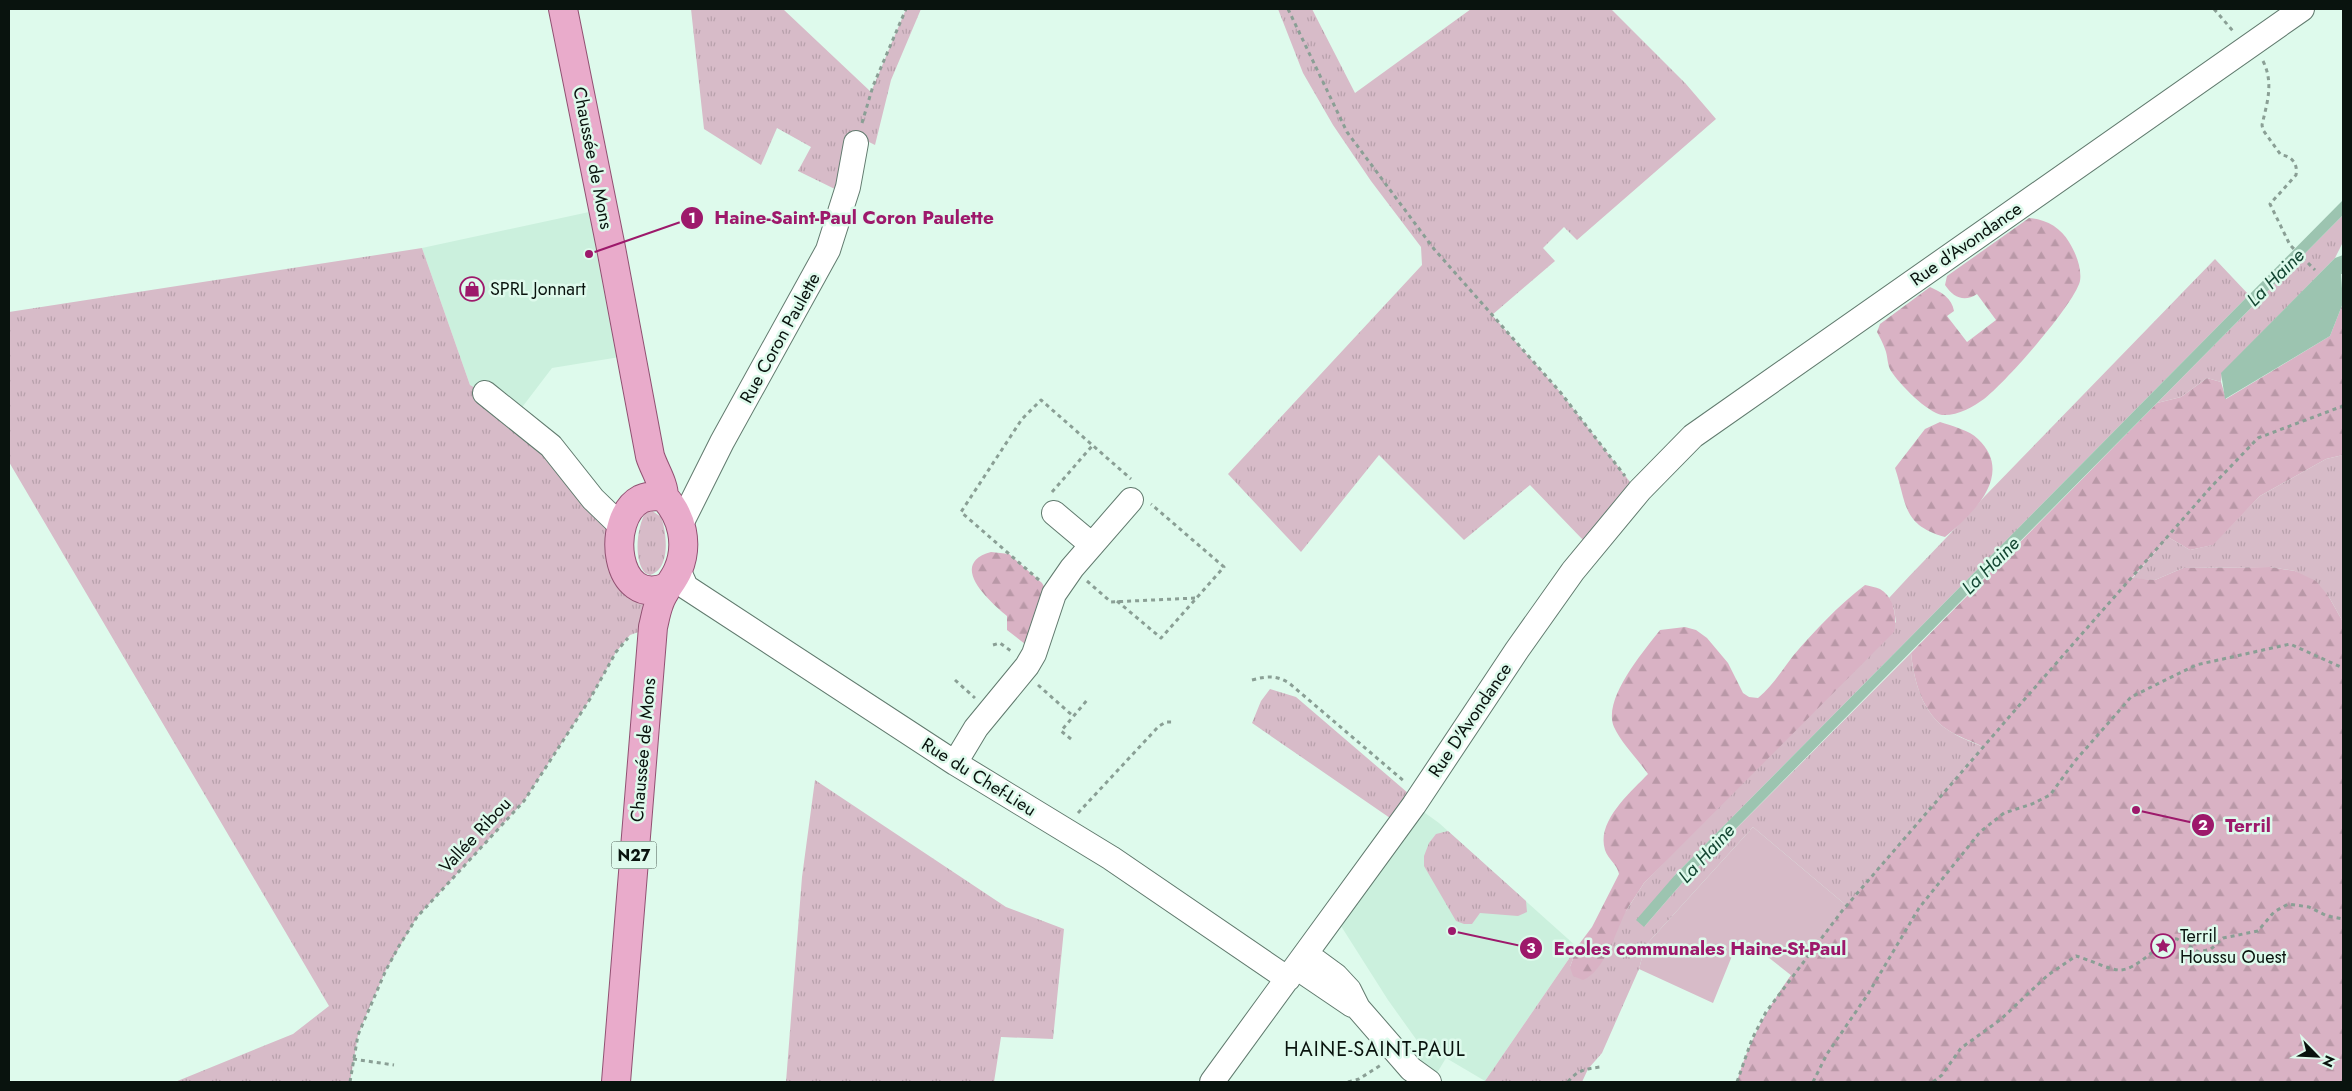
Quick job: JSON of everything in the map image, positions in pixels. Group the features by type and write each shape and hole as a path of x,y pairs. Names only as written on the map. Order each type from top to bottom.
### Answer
{"main road":[{"name":"Chaussée de Mons","path":"563,9 650,456 656,475 664,487 653,497"},
{"name":"N27","path":"653,497 673,507 681,524 683,544 662,582 653,627"},
{"path":"653,497 632,506 622,527 619,550 621,562 631,581 662,582"},
{"name":"Chaussée de Mons","path":"616,1082 653,627"}],"street":[{"name":"Rue d'Avondance","path":"1640,490 1693,436 1709,423 2302,9"},
{"name":"Rue Coron Paulette","path":"681,524 722,442 828,250 848,187 856,143"},
{"path":"484,393 551,446 593,499 622,527"},
{"name":"Rue D'Avondance","path":"1212,1082 1420,796 1573,571 1640,490"},
{"path":"955,762 976,728 1023,672 1034,654 1054,594 1072,568 1133,491"},
{"path":"1054,512 1092,545"},
{"name":"Rue du Chef-Lieu","path":"662,582 686,587 955,762 1119,864 1297,967 1336,976 1349,990 1358,1008 1411,1069 1429,1082"}],"path":[{"path":"856,143 873,86 906,9"},
{"path":"1288,9 1347,132 1434,249 1561,394 1630,482 1640,490"},
{"path":"2214,9 2250,45 2269,75 2270,86 2262,125 2263,130 2281,155 2287,156 2296,165 2296,175 2270,204 2290,245 2315,270"},
{"path":"1054,594 961,512 1022,419 1041,400 1093,445 1133,491 1148,501 1224,567 1160,638 1117,601"},
{"path":"1737,1082 1752,1038 1766,1012 1842,911 2211,487 2258,438 2343,406"},
{"path":"1054,512 1050,513 1041,504 1093,445"},
{"path":"1072,568 1111,602 1196,598"},
{"name":"Vallée Ribou","path":"350,1082 358,1034 382,979 399,946 417,918 524,801 590,699 616,652 630,635 653,627"},
{"path":"1813,1082 1827,1054 1868,994 1920,908 1980,832 2004,813 2032,804 2050,795 2075,761 2131,697 2196,666 2290,644 2343,668"},
{"path":"1023,672 1073,716"},
{"path":"1252,680 1268,676 1282,679 1289,683 1420,796"},
{"path":"1071,739 1061,730 1088,698"},
{"path":"1067,832 1079,812 1159,726 1166,722 1173,722"},
{"path":"1933,1082 1942,1075 1961,1048 2000,1020 2048,976 2076,956 2121,970 2150,955 2168,938 2177,939 2199,952 2210,949 2223,938 2258,931 2274,912 2288,904 2308,907 2327,916 2343,919"},
{"path":"1348,1082 1359,1079 1398,1053"},
{"path":"353,1059 394,1065"},
{"path":"1568,1082 1577,1072 1600,1067"}],"shaded area":[{"path":"603,209 632,355 552,368 520,410 470,385 422,248"},
{"path":"1414,805 1439,823 1577,947 1485,1081 1446,1058 1437,1073 1417,1066 1423,1049 1388,1000 1334,915"}],"green space":[{"path":"691,9 783,9 871,92 906,9 921,9 891,80 875,145 867,141 845,194 798,171 811,147 777,128 761,165 704,129"},
{"path":"1278,9 1312,9 1355,93 1471,9 1611,9 1686,84 1716,119 1577,240 1564,227 1543,248 1555,261 1492,315 1561,393 1630,482 1584,541 1530,485 1464,540 1379,455 1301,552 1228,474 1422,265 1421,247 1371,181 1333,125 1303,73"},
{"path":"2343,215 2343,242 2335,258 2222,373 2221,382 2207,378 2181,397 2157,403"},
{"path":"2029,218 2041,220 2052,225 2066,237 2076,256 2080,271 2080,281 2075,292 2053,325 2038,343 1984,399 1970,408 1959,412 1948,415 1936,413 1914,397 1891,371 1885,349 1877,332 1880,324 1930,287 1942,293 1951,302 1954,311 1947,316 1967,342 1996,320 1977,294 1972,297 1963,298 1952,293 1945,285 1947,276"},
{"path":"422,248 470,385 485,393 593,499 641,589 653,627 630,635 616,652 590,699 524,801 417,917 386,970 358,1035 350,1082 175,1082 293,1034 329,1006 9,462 9,312"},
{"path":"2215,259 2249,295 1675,875 1644,927 1682,883 1911,653 1917,685 1932,715 1952,733 1983,747 1847,906 1753,827 1645,946 1639,969 1602,1053 1588,1069 1582,1082 1485,1081 1577,947 1570,967 1626,911 1644,883 1896,622 1894,609 1889,598 1985,496"},
{"path":"2343,303 2343,455 2326,459 2260,496 2213,545 2190,550 2168,537 2132,578 2155,580 2183,568 2270,567 2295,571 2316,581 2329,597 2343,622 2343,1082 1737,1082 1747,1053 1760,1025 1792,973 1831,924 1983,747 1952,732 1939,723 1932,715 1917,685 1911,653 2157,403 2181,397 2207,378 2221,382 2226,399 2330,336"},
{"path":"1940,422 1970,433 1978,439 1988,452 1992,466 1991,479 1978,505 1945,537 1931,532 1913,519 1908,512 1895,468 1925,429"},
{"path":"2343,455 2343,622 2329,597 2295,571 2270,567 2183,568 2155,580 2132,579 2168,537 2190,550 2212,545 2260,496 2326,459"},
{"path":"651,510 661,517 665,532 666,550 661,566 650,575 645,573 641,567 638,543 640,525 646,511"},
{"path":"991,552 1009,554 1042,583 1046,590 1025,644 1007,630 1007,616 983,593 972,574 973,565 978,558"},
{"path":"1865,585 1880,589 1889,598 1895,615 1894,632 1644,883 1625,913 1608,951 1597,969 1583,980 1573,976 1570,967 1577,947 1592,927 1619,874 1605,850 1606,828 1617,808 1648,774 1617,733 1612,716 1619,690 1644,650 1660,630 1685,627 1696,630 1707,638 1728,663 1743,693 1749,697 1758,698 1772,684 1793,656 1818,628 1845,601"},
{"path":"1270,689 1296,697 1408,793 1390,818 1252,723 1261,701"},
{"path":"815,780 1006,907 1064,929 1053,1039 1001,1037 994,1082 786,1082 802,877"},
{"path":"1753,827 1847,906 1792,976 1749,942 1736,946 1713,1003 1639,969 1645,946"},
{"path":"1448,831 1526,901 1527,912 1518,916 1480,913 1472,924 1456,921 1424,866 1424,856 1429,843 1436,834"}],"water":[{"name":"La Haine","path":"2343,200 2343,215 1682,883 1644,927 1636,920 1675,875"},
{"path":"2343,255 2343,274 2341,274 2343,303 2330,336 2225,399 2221,373 2335,258"}],"place":[{"name":"Haine-Saint-Paul Coron Paulette","path":"589,254"},
{"name":"SPRL Jonnart","path":"472,289"},
{"name":"Terril","path":"2136,810"},
{"name":"Ecoles communales Haine-St-Paul","path":"1452,931"},
{"name":"Terril Houssu Ouest","path":"2163,946"}],"district":[{"name":"HAINE-SAINT-PAUL","path":"1375,1049"}]}
